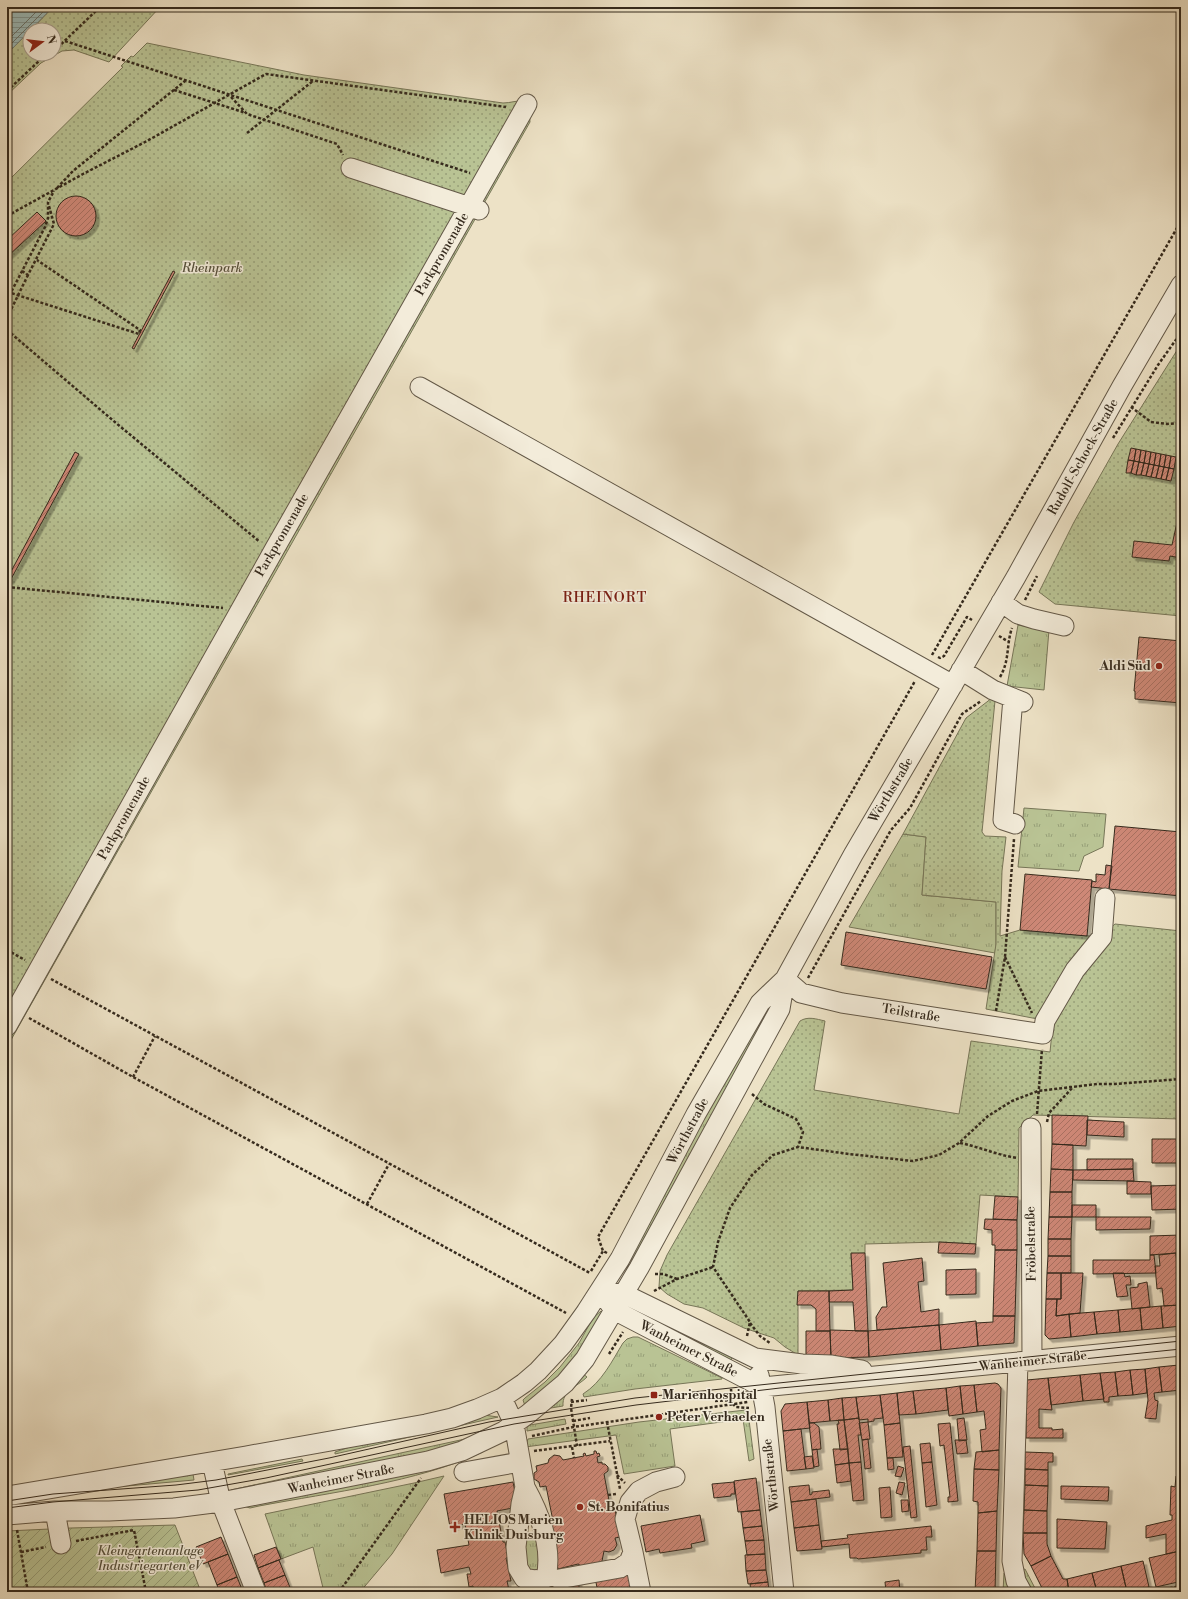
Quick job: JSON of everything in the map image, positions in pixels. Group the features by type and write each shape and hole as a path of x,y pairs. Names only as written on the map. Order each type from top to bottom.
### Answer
{"street":[{"name":"Parkpromenade","path":"11,1018 274,550 474,209 525,106"},
{"path":"351,168 474,209"},
{"name":"Rudolf-Schock-Straße","path":"1001,602 1122,386 1174,307 1181,285"},
{"path":"420,387 923,668 957,677 1018,700 1003,820 1015,824"},
{"path":"1001,602 1018,614 1064,626"},
{"name":"Wörthstraße","path":"594,1283 620,1259 696,1114 760,1003 785,979 856,848 1001,602"},
{"path":"1043,1034 1045,1021 1075,970 1102,937 1105,898"},
{"name":"Wörthstraße","path":"624,1294 780,1009 785,979"},
{"name":"Teilstraße","path":"785,979 801,993 842,1002 1043,1034"},
{"name":"Fröbelstraße","path":"1022,1592 1016,1581 1012,1561 1039,1126"},
{"path":"7,1496 212,1462 426,1424 458,1416 502,1398 524,1383 538,1371 563,1344 594,1283"},
{"name":"Wanheimer Straße","path":"594,1283 624,1294 755,1358 802,1364 832,1365 884,1375"},
{"name":"Wanheimer Straße","path":"594,1283 614,1310 762,1387 1181,1346"},
{"name":"Wanheimer Straße","path":"12,1521 55,1511 108,1511 174,1508 221,1502 428,1461 462,1451 504,1431 518,1444 528,1414 565,1383 584,1358 624,1294"},
{"name":"Wörthstraße","path":"755,1358 762,1387 784,1592"},
{"path":"762,1387 766,1378 845,1368"},
{"path":"502,1398 518,1444 525,1487"},
{"path":"464,1472 518,1444"},
{"path":"212,1462 221,1502 256,1592"},
{"path":"641,1592 625,1519 630,1502 639,1492 656,1482 675,1477"},
{"path":"55,1511 61,1544"},
{"path":"560,1580 620,1568 629,1562 633,1552"}],"path":[{"path":"62,44 100,7"},
{"path":"65,41 470,173"},
{"path":"7,91 38,62"},
{"path":"7,216 147,141 266,74 509,107 525,106"},
{"path":"247,134 314,80"},
{"path":"7,300 48,218 48,202 54,191 74,172 185,81"},
{"path":"174,90 337,144 349,167 351,168"},
{"path":"229,95 247,114"},
{"path":"7,318 54,224 48,202"},
{"path":"590,1273 603,1251 598,1237 923,668 1181,221"},
{"path":"7,294 11,293 139,334 140,330 37,260"},
{"path":"22,271 28,275"},
{"path":"7,330 116,423 261,542"},
{"path":"1181,336 1175,341 1158,365 1131,408 1151,422 1167,424 1181,423"},
{"path":"7,587 224,608"},
{"path":"801,993 813,968 890,830 910,808 962,714 993,690 1008,659 1009,642 1018,614"},
{"path":"993,1026 1005,956 1015,824"},
{"path":"7,950 39,968 45,976 590,1273 594,1283"},
{"path":"1005,956 1043,1034 1038,1091 1037,1118 1039,1126"},
{"path":"11,1018 133,1077 367,1204 567,1313 563,1318"},
{"path":"133,1077 155,1036"},
{"path":"776,1346 760,1336 713,1267 718,1242 730,1208 752,1175 773,1155 798,1147 913,1161 939,1155 959,1143 988,1116 1012,1101 1038,1091 1181,1079"},
{"path":"1039,1126 1049,1113 1074,1087"},
{"path":"749,1091 764,1104 796,1119 803,1132 798,1147"},
{"path":"959,1143 980,1147 1003,1156 1023,1159"},
{"path":"367,1204 389,1164"},
{"path":"652,1292 678,1278 713,1267"},
{"path":"651,1274 663,1274 678,1278"},
{"path":"747,1335 750,1322"},
{"path":"570,1402 587,1400"},
{"path":"715,1401 732,1400"},
{"path":"518,1444 574,1427 732,1403"},
{"path":"573,1421 590,1418"},
{"path":"607,1422 620,1493"},
{"path":"574,1427 577,1446"},
{"path":"518,1444 572,1447 610,1441"},
{"path":"572,1447 574,1458"},
{"path":"339,1592 422,1478"},
{"path":"12,1521 21,1552 28,1592"},
{"path":"21,1552 134,1530 146,1592"},
{"path":"1150,1592 1181,1586"}],"green space":[{"path":"53,7 160,7 109,62 74,50 62,51 62,22 39,22"},
{"path":"22,39 22,62 43,62 7,95 7,54"},
{"name":"Rheinpark","path":"147,43 304,75 503,103 525,101 529,107 530,122 7,1047 7,182 123,67 121,66 131,56 133,57"},
{"path":"1181,344 1181,616 1055,604 1039,592 1074,522 1118,444"},
{"path":"1018,625 1049,630 1044,690 1007,686"},
{"path":"992,698 995,701 982,832 985,836 1006,837 1002,871 1000,936 1020,930 1100,937 1115,924 1181,931 1181,1119 1033,1115 1019,1128 1018,1197 980,1195 976,1244 939,1242 865,1244 865,1253 851,1254 853,1290 798,1291 798,1355 774,1338 744,1328 703,1308 684,1304 667,1294 659,1287 660,1271 667,1255 800,1021 803,1019 809,1018 825,1021 814,1090 959,1114 971,1041 1050,1052 1053,1022 986,1009 996,944 996,902 922,895 926,837 903,834 966,718"},
{"path":"1024,808 1106,814 1103,847 1084,856 1079,871 1018,867"},
{"path":"903,834 926,837 922,895 996,902 995,953 849,927"},
{"path":"774,1002 634,1261 630,1259 671,1183 691,1140 763,1011"},
{"path":"601,1311 603,1313 567,1371 525,1406 523,1400 545,1382 560,1367 579,1343 593,1318"},
{"path":"646,1314 733,1356 731,1360 644,1318"},
{"path":"638,1337 722,1379 635,1389 584,1397 583,1394 596,1384 611,1364 623,1343 627,1339"},
{"path":"582,1373 587,1377 568,1392 563,1401 563,1406 549,1407"},
{"path":"746,1410 748,1412 754,1459 749,1461 743,1419 670,1429 675,1466 624,1474 616,1435 525,1447 528,1439 639,1422"},
{"path":"484,1415 498,1417 335,1454 335,1452 353,1446"},
{"path":"565,1419 566,1424 527,1431 527,1427 530,1425"},
{"path":"465,1439 465,1441 442,1450 232,1492 231,1490"},
{"path":"481,1450 483,1452 457,1463 401,1479 250,1508 243,1506"},
{"path":"302,1459 303,1461 228,1475 228,1474"},
{"path":"193,1474 194,1480 116,1487"},
{"path":"444,1476 392,1554 360,1592 324,1592 313,1547 281,1559 265,1514 414,1483"},
{"name":"Kleingartenanlage Industriegarten eV","path":"175,1525 201,1592 7,1592 7,1531"},
{"path":"539,1532 538,1573 528,1573 523,1535"},
{"path":"1025,1569 1037,1592 1030,1592 1018,1571"},
{"path":"1010,1572 1015,1592 1003,1592 1004,1573"}],"water":[{"path":"7,7 53,7 38,22 22,22 22,39 7,54"}],"building":[{"path":"80,196 87,199 93,205 96,216 95,224 87,233 80,236 72,236 65,233 57,224 56,212 59,205 68,197"},
{"path":"37,212 46,221 7,257 7,240"},
{"path":"173,271 175,272 134,349 132,348"},
{"path":"1131,448 1136,449 1134,461 1128,460"},
{"path":"1136,449 1141,450 1139,462 1134,461"},
{"path":"1141,450 1146,451 1144,463 1139,462"},
{"path":"1146,451 1151,452 1149,464 1144,463"},
{"path":"75,452 79,454 10,581 7,579"},
{"path":"1151,452 1156,453 1154,465 1149,464"},
{"path":"1156,453 1161,454 1159,466 1154,465"},
{"path":"1161,454 1166,455 1164,467 1159,466"},
{"path":"1166,455 1171,456 1169,468 1164,467"},
{"path":"1171,456 1176,457 1174,469 1169,468"},
{"path":"1128,460 1134,461 1131,473 1126,473"},
{"path":"1134,461 1139,462 1136,475 1131,473"},
{"path":"1139,462 1144,463 1141,475 1136,475"},
{"path":"1144,463 1149,464 1146,476 1141,475"},
{"path":"1149,464 1154,465 1151,477 1146,476"},
{"path":"1154,465 1159,466 1156,478 1151,477"},
{"path":"1159,466 1164,467 1161,479 1156,478"},
{"path":"1164,467 1169,468 1166,480 1161,479"},
{"path":"1169,468 1174,469 1171,481 1166,480"},
{"path":"1181,504 1181,558 1170,556 1169,561 1132,557 1134,541 1172,545"},
{"name":"Aldi Süd","path":"1139,637 1181,641 1181,703 1135,699 1134,691"},
{"path":"1115,826 1181,832 1181,896 1109,889"},
{"path":"1106,865 1112,866 1109,889 1091,887 1092,881 1096,882 1096,874 1105,875"},
{"path":"1025,874 1092,880 1087,936 1020,930"},
{"path":"846,932 992,957 986,989 841,965"},
{"path":"1052,1115 1088,1116 1086,1146 1052,1144"},
{"path":"1087,1120 1124,1122 1124,1137 1087,1135"},
{"path":"1152,1139 1177,1139 1177,1163 1152,1163"},
{"path":"1052,1144 1073,1145 1073,1170 1051,1169"},
{"path":"1087,1159 1133,1159 1133,1169 1087,1170"},
{"path":"1051,1169 1073,1170 1072,1192 1050,1192"},
{"path":"1133,1169 1134,1181 1073,1180 1073,1170"},
{"path":"1127,1181 1151,1182 1151,1194 1127,1194"},
{"path":"1181,1185 1181,1209 1152,1210 1151,1186"},
{"path":"1050,1192 1072,1192 1072,1217 1049,1217"},
{"path":"995,1196 1018,1197 1017,1220 993,1219"},
{"path":"1072,1205 1096,1205 1096,1217 1072,1217"},
{"path":"1049,1217 1072,1217 1071,1239 1048,1239"},
{"path":"1096,1217 1151,1217 1150,1229 1096,1230"},
{"path":"985,1219 1017,1220 1017,1250 995,1250 995,1245 992,1245 992,1230 984,1229"},
{"path":"1181,1235 1181,1273 1178,1273 1176,1253 1150,1255 1150,1236"},
{"path":"1048,1239 1071,1239 1071,1256 1048,1256"},
{"path":"939,1242 976,1244 975,1254 938,1253"},
{"path":"995,1250 1017,1250 1015,1316 993,1316"},
{"path":"851,1253 865,1253 868,1331 855,1331 853,1302 829,1302 829,1291 853,1290"},
{"path":"1176,1253 1180,1305 1164,1306 1162,1288 1157,1289 1155,1266 1160,1266 1159,1255"},
{"path":"1150,1255 1154,1255 1156,1273 1093,1274 1093,1260 1150,1260"},
{"path":"1048,1256 1071,1256 1071,1273 1047,1273"},
{"path":"922,1258 924,1281 918,1282 921,1312 939,1309 939,1325 877,1330 876,1317 882,1307 887,1307 883,1263"},
{"path":"976,1269 976,1294 946,1295 946,1270"},
{"path":"1047,1273 1061,1273 1061,1299 1046,1299"},
{"path":"1061,1273 1083,1273 1080,1313 1056,1316 1057,1299 1061,1299"},
{"path":"1113,1273 1124,1273 1125,1277 1130,1276 1131,1285 1126,1285 1128,1296 1117,1297"},
{"path":"1147,1282 1150,1307 1132,1309 1130,1288 1138,1287 1138,1284"},
{"path":"798,1291 829,1291 830,1331 816,1331 816,1309 811,1305 797,1305"},
{"path":"1046,1299 1057,1299 1056,1316 1069,1314 1071,1337 1049,1339 1045,1335"},
{"path":"1180,1305 1181,1326 1163,1328 1161,1306"},
{"path":"1161,1306 1163,1328 1142,1330 1140,1308"},
{"path":"1140,1308 1142,1330 1120,1332 1118,1310"},
{"path":"1118,1310 1120,1332 1097,1334 1094,1312"},
{"path":"1094,1312 1097,1334 1071,1337 1069,1314"},
{"path":"993,1316 1015,1316 1014,1343 978,1346 976,1323 993,1322"},
{"path":"976,1321 978,1346 941,1350 939,1325"},
{"path":"939,1325 941,1350 869,1357 868,1331"},
{"path":"830,1330 868,1331 869,1357 831,1358"},
{"path":"806,1331 830,1331 831,1357 806,1357"},
{"path":"1179,1365 1181,1390 1162,1392 1159,1367"},
{"path":"1179,1365 1181,1365 1181,1385"},
{"path":"1159,1367 1162,1392 1154,1393 1155,1400 1158,1401 1156,1419 1145,1418 1148,1400 1145,1369"},
{"path":"1145,1369 1147,1393 1133,1395 1130,1370"},
{"path":"1130,1370 1133,1395 1118,1396 1115,1372"},
{"path":"1115,1372 1118,1396 1109,1397 1109,1402 1104,1402 1100,1373"},
{"path":"1100,1373 1104,1399 1083,1401 1080,1375"},
{"path":"1080,1375 1083,1401 1051,1405 1048,1378"},
{"path":"1048,1378 1052,1410 1039,1409 1039,1428 1052,1428 1052,1430 1063,1429 1063,1438 1026,1438 1027,1380"},
{"path":"995,1383 1001,1388 999,1450 982,1452 980,1430 986,1429 984,1411 977,1412 974,1385"},
{"path":"974,1385 977,1412 963,1414 960,1386"},
{"path":"960,1386 963,1414 949,1416 946,1388"},
{"path":"946,1388 948,1410 916,1414 913,1391"},
{"path":"913,1391 916,1414 899,1415 897,1393"},
{"path":"897,1393 900,1423 884,1425 880,1395"},
{"path":"880,1395 883,1418 874,1419 874,1421 868,1422 868,1419 859,1420 856,1397"},
{"path":"856,1397 859,1418 844,1420 842,1398"},
{"path":"842,1398 844,1420 830,1421 828,1400"},
{"path":"828,1400 830,1421 809,1423 807,1402"},
{"path":"807,1402 810,1428 783,1431 781,1411 785,1404"},
{"path":"859,1418 861,1435 858,1435 861,1462 849,1463 844,1420"},
{"path":"964,1418 967,1440 959,1441 957,1419"},
{"path":"838,1420 844,1420 848,1449 840,1450 837,1424 839,1424"},
{"path":"868,1422 870,1439 862,1440 859,1423"},
{"path":"809,1423 814,1423 819,1427 821,1449 812,1450"},
{"path":"900,1423 903,1457 887,1458 884,1425"},
{"path":"950,1423 958,1501 948,1502 948,1497 950,1497 944,1445 940,1446 938,1424"},
{"path":"801,1429 806,1469 787,1471 783,1431"},
{"path":"868,1439 871,1468 865,1469 862,1440"},
{"path":"955,1440 966,1440 968,1453 957,1454"},
{"path":"930,1443 932,1462 922,1463 920,1444"},
{"path":"910,1446 917,1517 911,1518 903,1447"},
{"path":"817,1449 819,1466 814,1467 812,1450"},
{"path":"833,1449 848,1449 849,1463 835,1465"},
{"path":"999,1450 999,1470 974,1469 976,1452"},
{"name":"St. Bonifatius","path":"594,1451 596,1451 597,1454 599,1453 600,1456 597,1457 598,1463 602,1462 602,1464 605,1464 608,1467 608,1471 604,1474 611,1511 615,1510 620,1537 615,1538 617,1545 614,1550 609,1552 604,1551 602,1561 599,1565 585,1568 578,1564 558,1569 549,1522 553,1521 546,1486 540,1487 539,1482 534,1479 534,1473 537,1471 536,1466 548,1463 549,1459 554,1455 560,1456 563,1460 584,1456 583,1454 585,1453 586,1456 594,1454"},
{"path":"1025,1452 1053,1453 1053,1462 1048,1462 1048,1470 1025,1469"},
{"path":"812,1456 814,1468 806,1469 804,1457"},
{"path":"887,1458 893,1458 894,1469 888,1470"},
{"path":"861,1462 864,1500 853,1501 849,1463"},
{"path":"932,1462 937,1505 926,1507 922,1463"},
{"path":"849,1463 851,1481 837,1483 835,1465"},
{"path":"898,1466 904,1468 901,1477 895,1476"},
{"path":"974,1469 999,1470 997,1511 978,1513 978,1502 973,1501"},
{"path":"1025,1469 1048,1470 1048,1486 1025,1485"},
{"path":"1176,1476 1181,1476 1180,1551 1166,1554 1166,1534 1146,1538 1146,1526 1172,1520 1172,1515 1170,1515 1171,1486 1175,1487"},
{"path":"756,1478 760,1510 738,1512 734,1481"},
{"path":"513,1482 518,1507 497,1511 503,1542 505,1542 508,1557 506,1558 511,1581 507,1581 509,1590 506,1592 474,1592 473,1586 469,1587 467,1574 471,1574 469,1567 441,1573 437,1550 469,1545 465,1524 450,1527 444,1494"},
{"path":"734,1482 735,1494 731,1494 731,1496 714,1498 712,1484"},
{"path":"899,1482 905,1483 902,1495 896,1493"},
{"path":"809,1485 810,1495 812,1492 829,1490 830,1497 791,1502 789,1487"},
{"path":"1025,1485 1048,1486 1047,1511 1024,1510"},
{"path":"1061,1486 1109,1487 1108,1501 1061,1499"},
{"path":"890,1487 892,1517 881,1518 879,1488"},
{"path":"816,1499 819,1525 794,1528 791,1502"},
{"path":"901,1500 908,1500 909,1511 902,1512"},
{"path":"760,1510 762,1526 743,1528 741,1512"},
{"path":"1024,1510 1047,1511 1047,1533 1023,1533"},
{"path":"997,1511 996,1551 977,1551 978,1513"},
{"path":"700,1515 705,1541 691,1544 692,1548 660,1553 659,1549 646,1552 641,1526"},
{"path":"1057,1519 1107,1522 1105,1549 1057,1548"},
{"path":"819,1525 822,1549 797,1551 794,1528"},
{"path":"762,1526 764,1540 745,1541 743,1528"},
{"path":"931,1526 932,1537 926,1537 927,1550 921,1550 921,1553 858,1559 850,1558 849,1544 822,1547 821,1541 848,1538 847,1535"},
{"path":"1023,1533 1047,1533 1047,1544 1051,1556 1031,1566 1024,1554"},
{"path":"221,1537 228,1554 203,1564 196,1547"},
{"path":"764,1540 765,1554 747,1555 745,1541"},
{"path":"276,1547 281,1559 258,1568 254,1555"},
{"path":"1181,1550 1181,1581 1178,1582 1180,1551"},
{"path":"977,1551 996,1551 995,1592 975,1592"},
{"path":"1180,1551 1178,1582 1156,1587 1149,1558"},
{"path":"228,1554 237,1577 217,1585 208,1562"},
{"path":"765,1554 766,1570 746,1571 745,1555"},
{"path":"1051,1556 1063,1579 1067,1579 1069,1592 1044,1592 1031,1566"},
{"path":"279,1560 285,1575 264,1583 258,1568"},
{"path":"1143,1561 1149,1587 1127,1592 1121,1566"},
{"path":"1121,1566 1127,1592 1097,1592 1092,1573"},
{"path":"766,1570 768,1582 748,1584 746,1571"},
{"path":"634,1571 634,1592 598,1592 595,1578"},
{"path":"1092,1573 1097,1592 1069,1592 1067,1579"},
{"path":"285,1575 291,1590 286,1592 267,1592 264,1583"},
{"path":"237,1577 243,1592 220,1592 217,1585"},
{"path":"899,1580 900,1592 886,1592 885,1582"},
{"path":"578,1581 580,1592 555,1592 554,1586"},
{"path":"768,1582 769,1592 751,1592 750,1584"},
{"path":"532,1587 540,1587 541,1592 532,1592"}],"tram line":[{"path":"7,1501 53,1494 176,1485 216,1480 329,1458 489,1422 635,1398 1181,1341"},
{"path":"7,1508 53,1502 198,1490 266,1478 514,1424 636,1405 780,1388 927,1375 1181,1349"}],"place":[{"name":"Aldi Süd","path":"1159,666"},
{"name":"Marienhospital","path":"654,1395"},
{"name":"Peter Verhaelen","path":"659,1417"},
{"name":"St. Bonifatius","path":"580,1507"},
{"name":"HELIOS Marien Klinik Duisburg","path":"455,1527"}],"district":[{"name":"RHEINORT","path":"605,598"}]}
